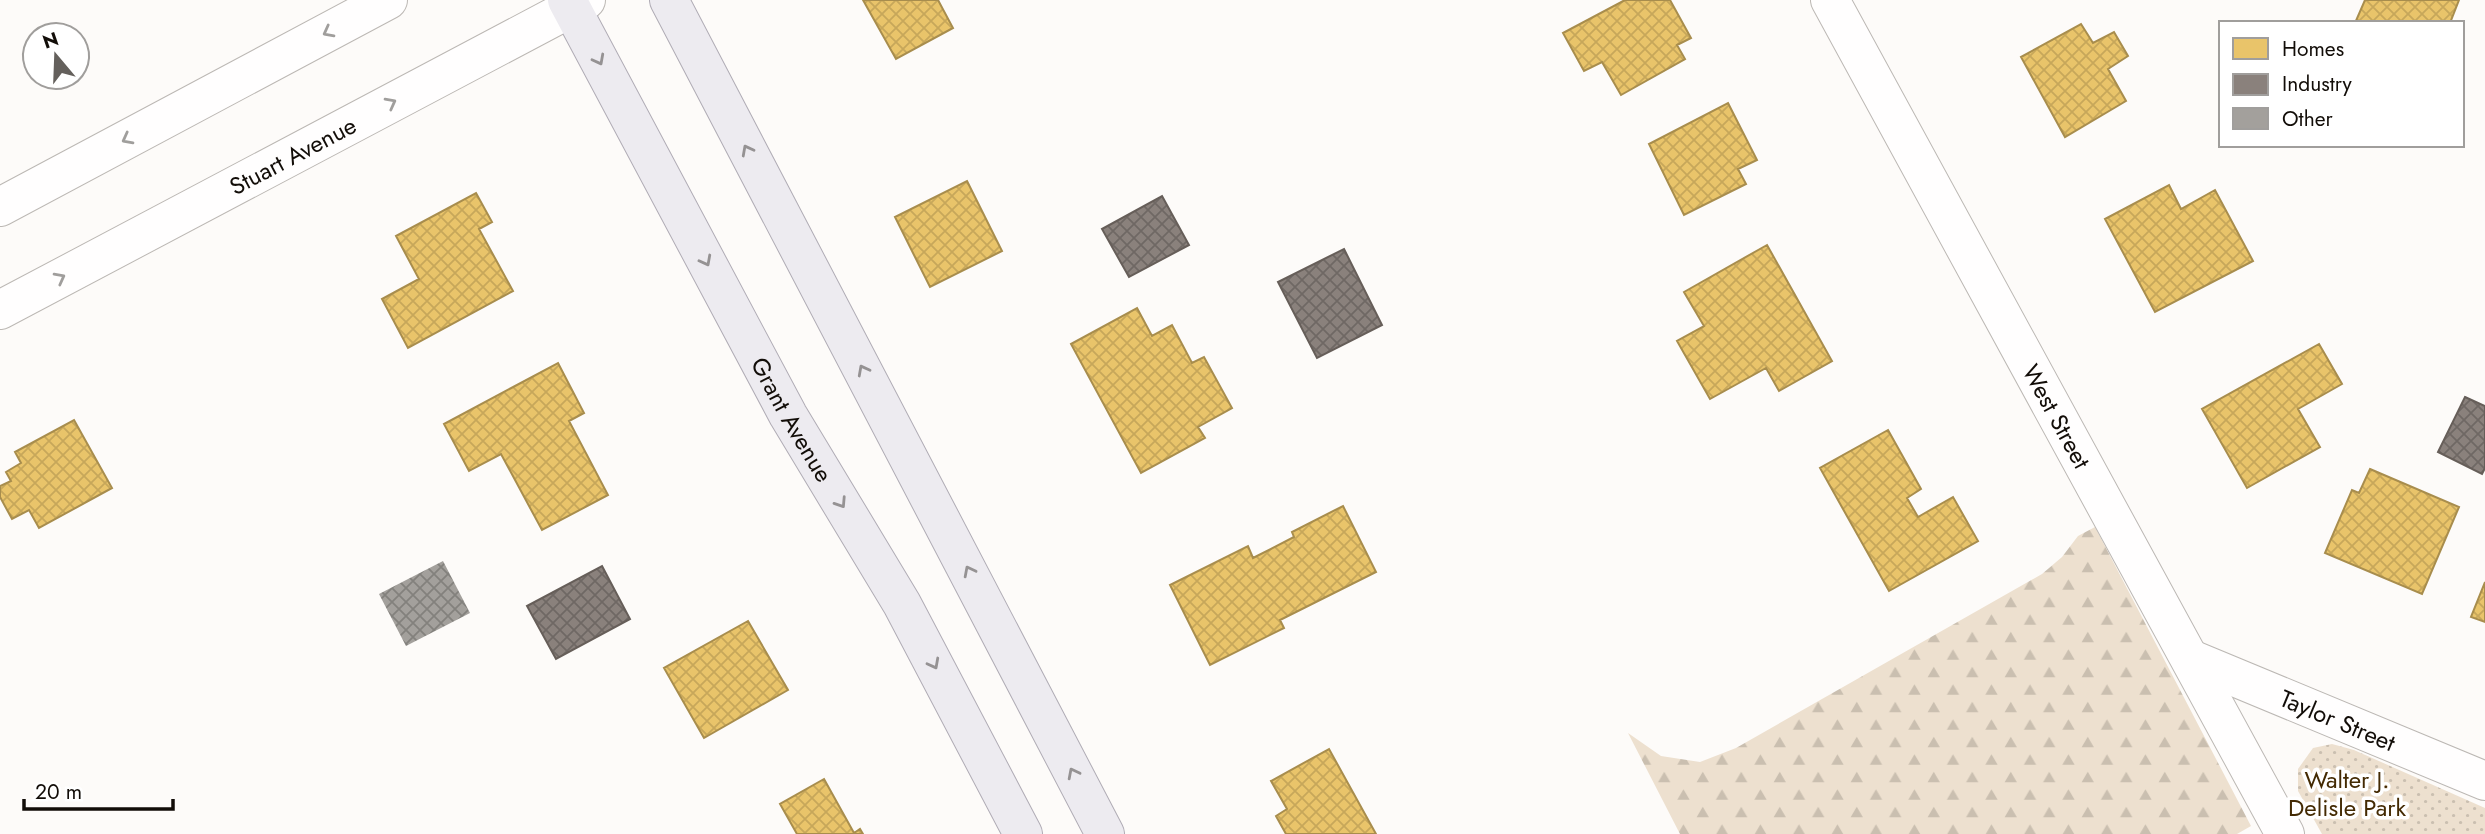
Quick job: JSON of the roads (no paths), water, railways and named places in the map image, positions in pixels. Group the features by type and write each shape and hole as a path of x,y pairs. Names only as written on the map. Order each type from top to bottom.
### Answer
{"main road":[{"path":"668,0 1105,834"},
{"name":"Grant Avenue","path":"575,3 788,415 902,604 1023,834"}],"street":[{"path":"0,207 388,0"},
{"name":"West Street","path":"1830,0 2285,834"},
{"name":"Stuart Avenue","path":"0,310 575,3"},
{"name":"Taylor Street","path":"2191,659 2485,781"}],"park label":[{"name":"Walter J. Delisle Park","path":"2347,793"}]}
